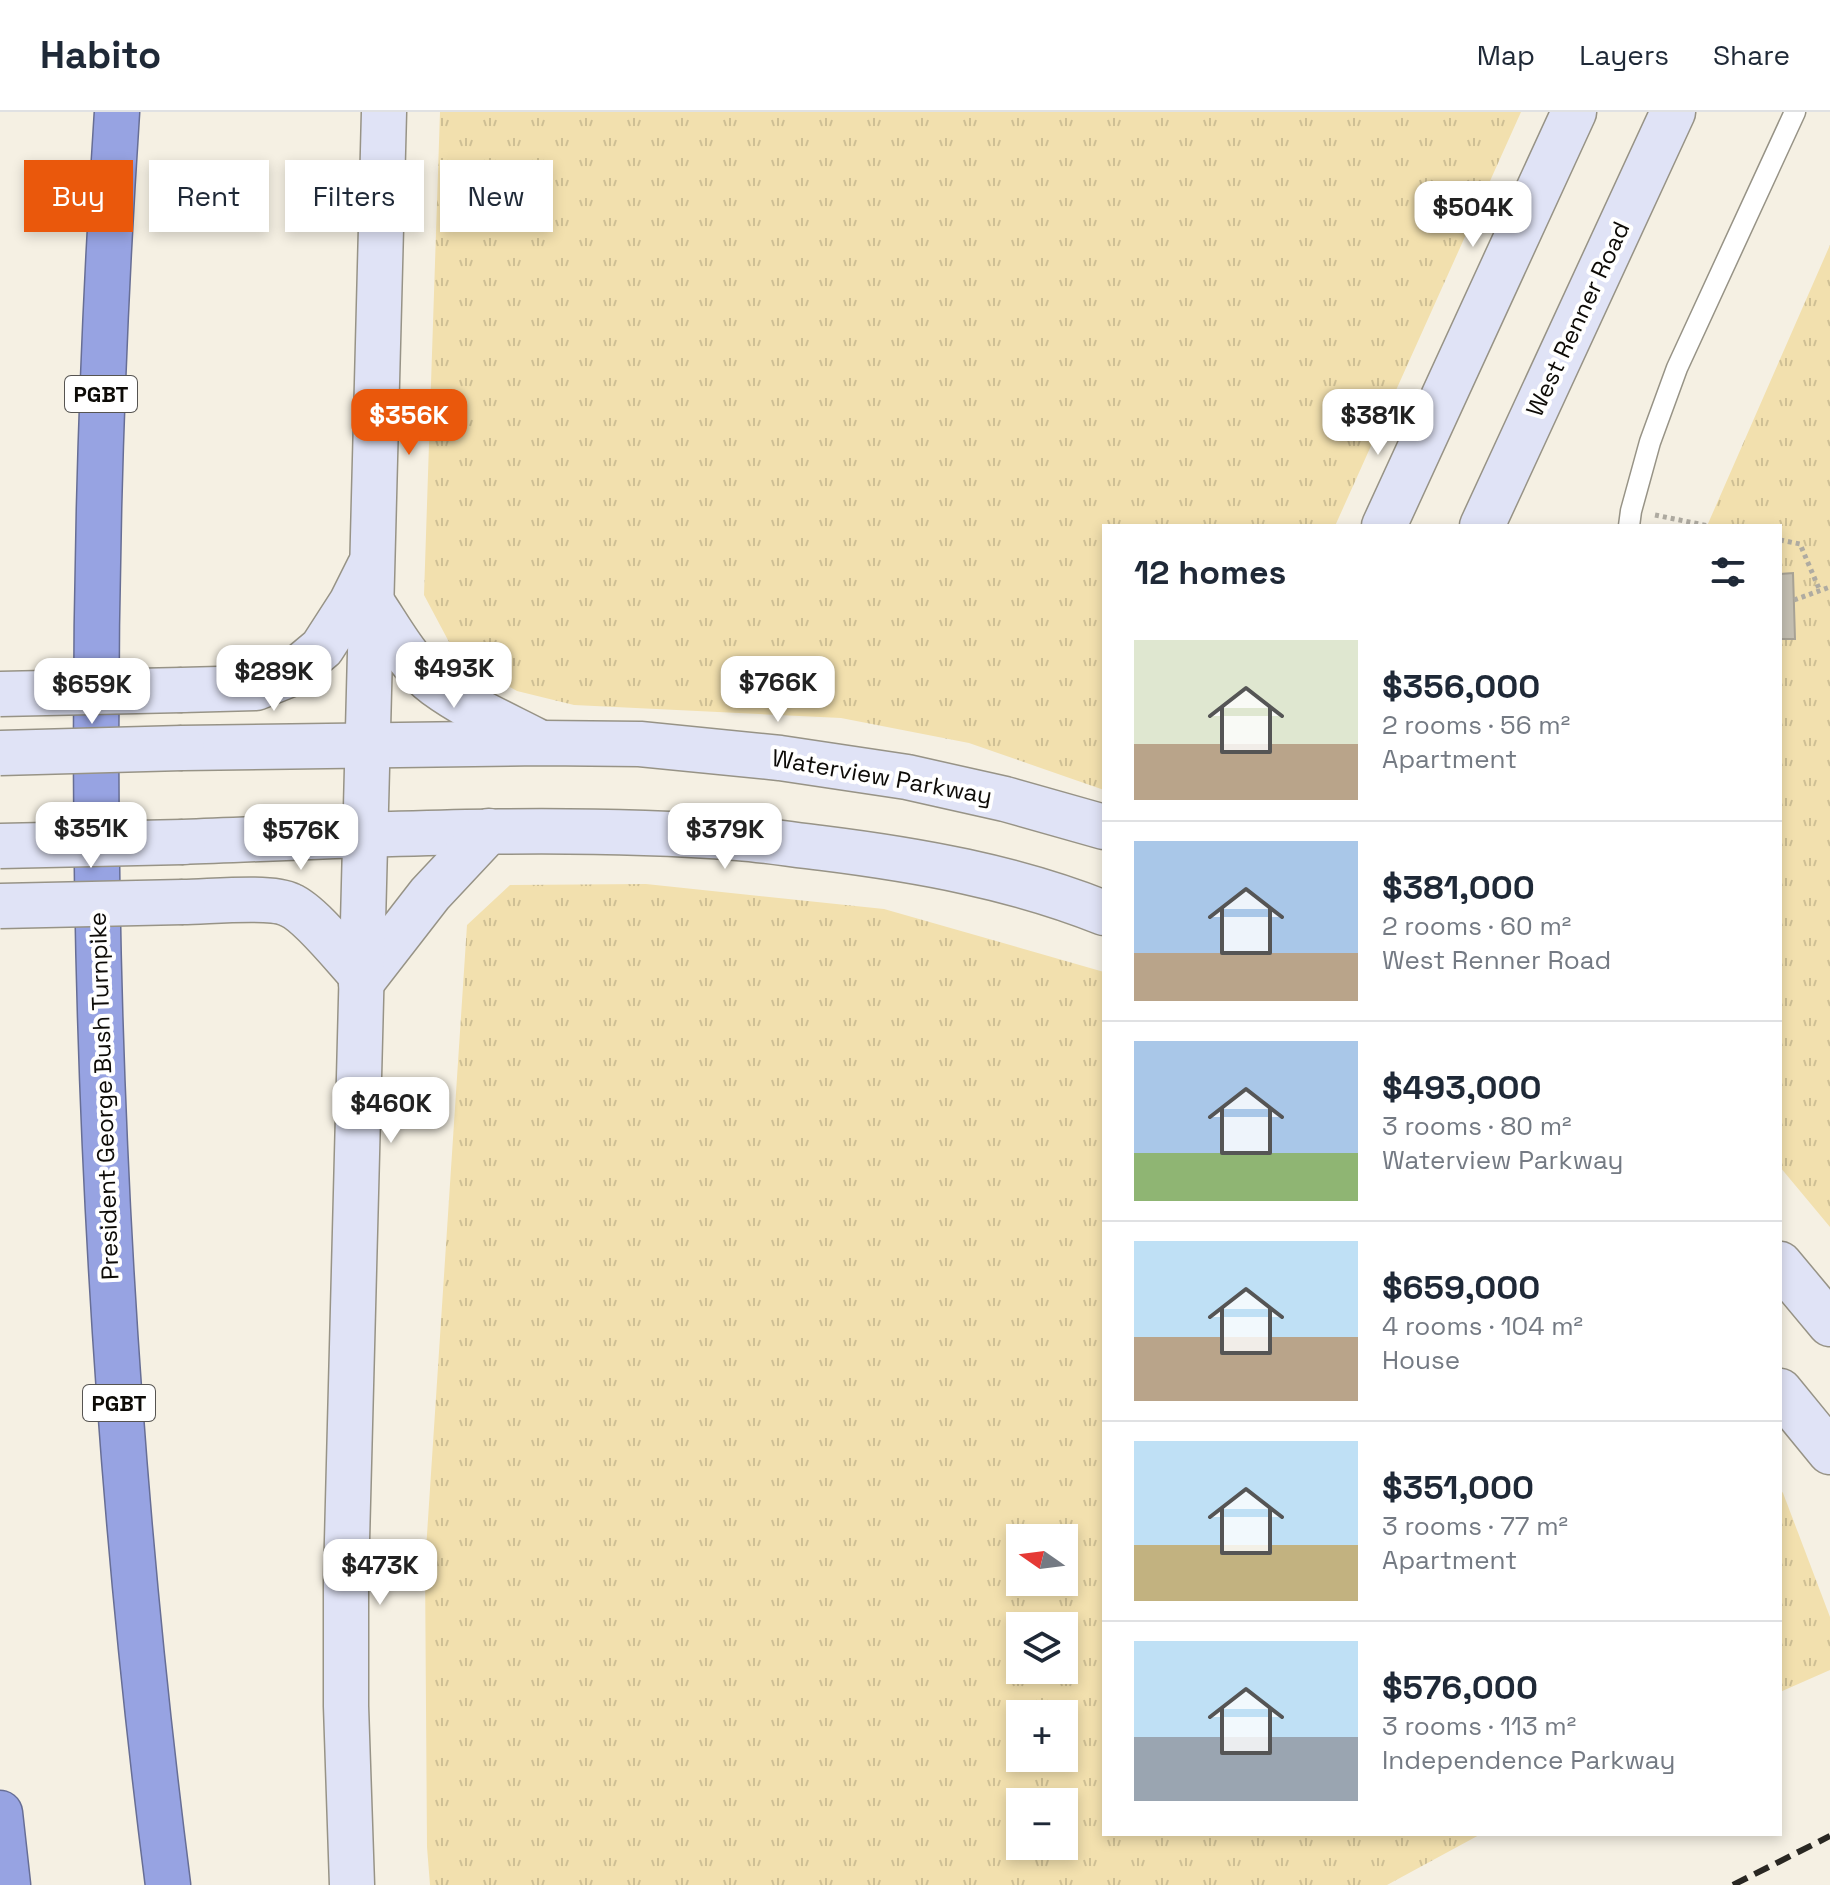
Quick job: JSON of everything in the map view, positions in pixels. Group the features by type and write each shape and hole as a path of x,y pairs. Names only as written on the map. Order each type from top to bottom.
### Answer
{"highway":[{"name":"President George Bush Turnpike","path":"117,112 103,354 97,547 95,691 99,1030 123,1458 168,1885"},
{"path":"0,1813 8,1885"}],"main road":[{"path":"352,1885 346,1722 346,1579 384,112"},
{"path":"1385,524 1574,112"},
{"name":"West Renner Road","path":"1483,524 1673,112"},
{"path":"0,694 256,688 291,674 322,648 351,603 372,580"},
{"path":"372,580 407,654 434,683 541,743"},
{"name":"Waterview Parkway","path":"0,753 541,743 655,746 780,758 907,777 1005,799 1102,826"},
{"path":"362,980 430,894 489,831"},
{"path":"0,846 489,831 622,832 740,838 879,855 965,870 1074,900 1102,912"},
{"path":"0,906 271,900 287,903 305,914 362,980"},
{"path":"1782,1266 1830,1324"},
{"path":"1782,1393 1830,1452"}],"lane":[{"path":"1630,518 1650,442 1677,368 1795,112"}],"path":[{"path":"1630,518 1689,524"},
{"path":"1782,540 1800,544 1820,591"},
{"path":"1794,600 1830,587"}],"green space":[{"path":"440,112 1521,112 1336,524 1102,524 1102,789 969,743 841,718 574,705 517,691 457,657 424,595"},
{"path":"1830,245 1830,1227 1782,1169 1782,524 1708,524"},
{"path":"646,884 884,909 1102,971 1102,1836 1477,1836 1387,1885 430,1885 427,1847 425,1565 467,925 510,885"},
{"path":"1782,1492 1830,1617 1830,1670 1782,1691"}],"building":[{"path":"1793,573 1795,639 1782,639 1782,574"}],"railway":[{"path":"1733,1885 1830,1836"}]}
